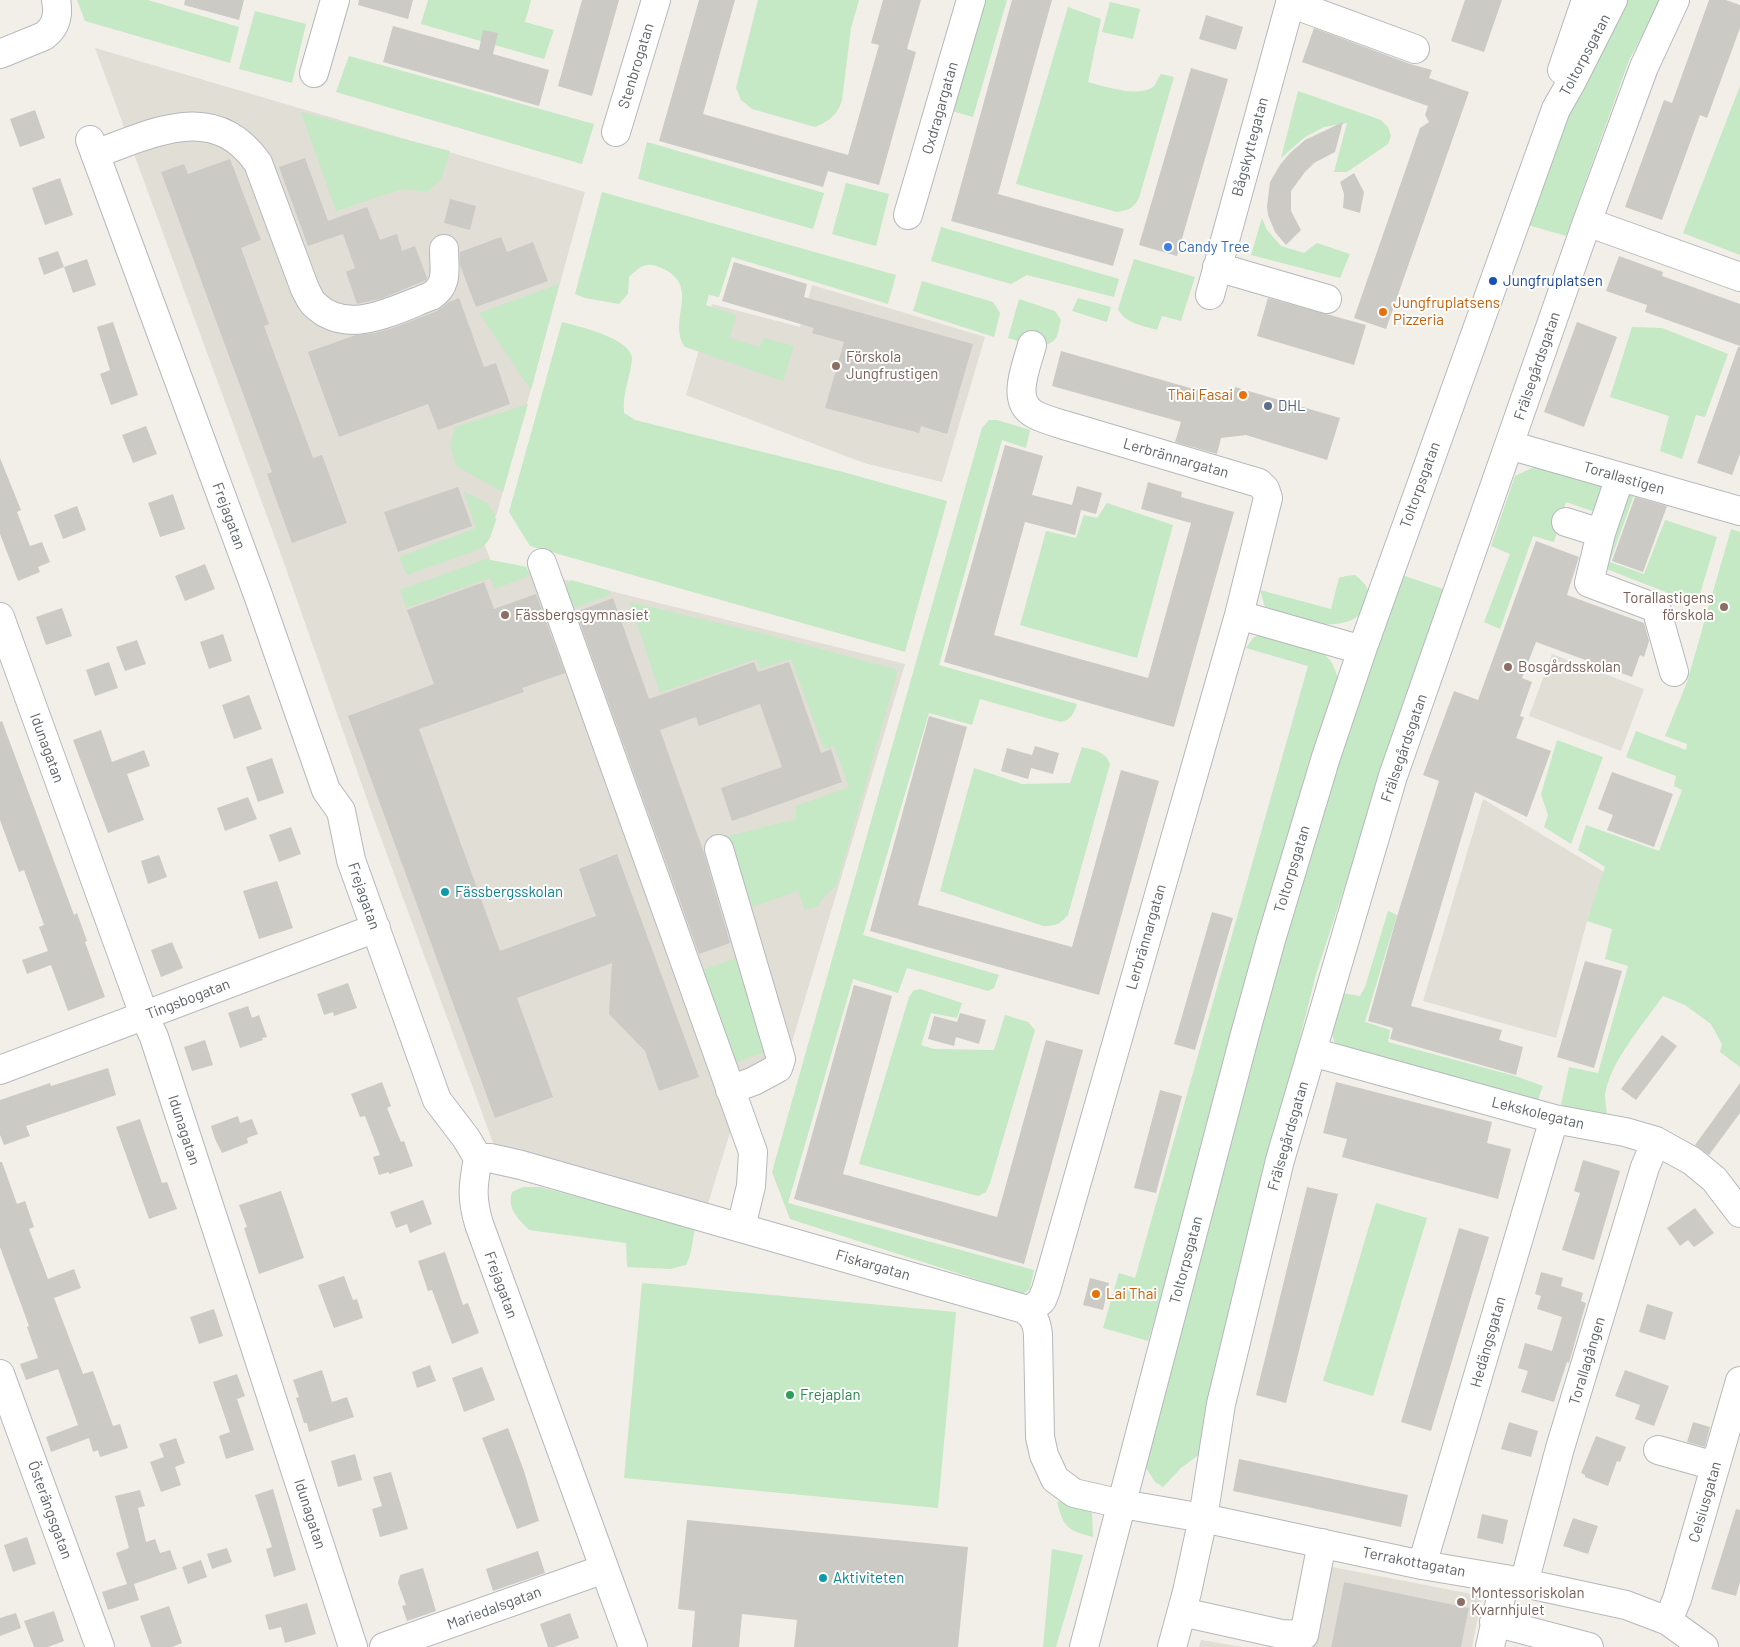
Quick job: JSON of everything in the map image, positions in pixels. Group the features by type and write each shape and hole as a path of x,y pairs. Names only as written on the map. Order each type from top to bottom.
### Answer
{"street":[{"path":"314,73 335,0"},
{"name":"Stenbrogatan","path":"616,132 656,0"},
{"name":"Oxdragargatan","path":"908,215 971,0"},
{"name":"Toltorpsgatan","path":"1556,109 1560,77 1586,0"},
{"path":"1556,109 1596,0"},
{"name":"Toltorpsgatan","path":"1084,1647 1271,940 1326,757 1362,650 1556,109 1613,0"},
{"name":"Frälsegårdsgatan","path":"1203,1518 1221,1404 1280,1160 1393,776 1586,222 1644,67 1675,0"},
{"path":"1291,2 1414,49"},
{"name":"Bågskyttegatan","path":"1210,295 1291,2"},
{"path":"0,54 44,36 54,13"},
{"name":"Frejagatan","path":"444,249 444,276 442,286 438,292 371,319 338,318 324,312 313,304 305,289 258,163 248,149 237,139 204,126 189,125 93,147 258,594 326,790 341,811 351,860 437,1100 466,1138 478,1158 472,1189 473,1206 633,1647"},
{"path":"1586,222 1740,277"},
{"path":"1218,267 1327,299"},
{"name":"Lerbrännargatan","path":"1029,1312 1042,1300 1046,1290 1239,615 1268,498 1265,489 1259,483 1064,425 1034,414 1028,410 1022,399 1021,390 1032,345"},
{"name":"Torallastigen","path":"1509,445 1740,511"},
{"path":"1620,477 1601,533 1589,583 1656,608 1674,672"},
{"path":"1566,522 1601,533"},
{"path":"542,563 753,1152 751,1186 741,1227"},
{"path":"1239,615 1362,650"},
{"name":"Idunagatan","path":"0,617 157,1047 353,1647"},
{"path":"719,848 781,1059 778,1068 754,1081 730,1090"},
{"name":"Tingsbogatan","path":"0,1070 376,928"},
{"name":"Lekskolegatan","path":"1312,1052 1554,1119 1625,1132 1656,1141 1692,1161 1714,1179 1740,1212"},
{"name":"Hedängsgatan","path":"1422,1565 1554,1119"},
{"name":"Torallagången","path":"1492,1634 1514,1581 1569,1420 1645,1167 1656,1141"},
{"name":"Fiskargatan","path":"478,1158 490,1158 520,1165 1018,1306 1029,1312"},
{"path":"1029,1312 1037,1324 1040,1437 1044,1455 1050,1469 1056,1479 1074,1493 1122,1504"},
{"name":"Österängsgatan","path":"0,1374 100,1647"},
{"name":"Celsiusgatan","path":"1668,1621 1677,1599 1740,1381"},
{"path":"1658,1450 1716,1466"},
{"name":"Terrakottagatan","path":"1122,1504 1203,1518 1422,1565 1514,1581 1626,1605 1668,1621 1704,1647"},
{"path":"1172,1647 1182,1612 1203,1518"},
{"path":"1182,1612 1281,1634 1304,1635 1322,1543"},
{"name":"Mariedalsgatan","path":"384,1647 604,1569"},
{"path":"1492,1634 1589,1647"}],"shaded area":[{"name":"Fässbergsgymnasiet","path":"95,48 585,192 497,513 484,543 492,564 510,566 905,664 792,1042 734,1120 706,1210 495,1148 374,819 278,546"},
{"name":"Förskola Jungfrustigen","path":"812,285 985,337 942,482 864,463 686,395 712,304 800,327"},
{"path":"1552,654 1644,689 1621,751 1529,716"},
{"path":"1483,799 1604,872 1587,921 1556,1038 1423,1001"},
{"name":"Montessoriskolan Kvarnhjulet","path":"1322,1565 1482,1596 1472,1647 1461,1647 1469,1608 1344,1582 1331,1647 1311,1647"},
{"path":"1201,1640 1243,1647 1199,1647"}],"green space":[{"path":"77,0 148,0 239,27 230,63 85,21"},
{"path":"428,0 531,0 525,22 554,30 544,59 421,24"},
{"path":"758,0 859,0 851,28 840,106 832,117 815,127 752,109 741,100 736,88"},
{"path":"985,0 1007,0 973,117 952,111"},
{"path":"1621,0 1661,0 1629,60 1566,236 1528,225 1574,94"},
{"path":"1110,2 1140,9 1133,39 1102,32"},
{"path":"1068,7 1101,19 1088,82 1121,90 1139,91 1153,87 1161,74 1174,77 1139,198 1132,207 1124,211 1117,212 1016,184"},
{"path":"255,11 306,24 292,83 239,69"},
{"path":"349,56 594,124 582,164 336,92"},
{"path":"1740,86 1740,255 1683,233"},
{"path":"1298,91 1381,120 1388,127 1391,136 1388,144 1347,172 1334,172 1347,123 1324,127 1305,137 1281,158"},
{"path":"301,112 450,151 441,180 427,192 402,189 336,211"},
{"path":"647,142 824,193 813,229 638,179"},
{"path":"846,183 889,194 876,246 832,234"},
{"path":"602,192 896,275 888,304 732,257 719,297 709,295 706,305 736,315 730,338 759,347 764,338 794,346 783,381 685,347 680,337 682,293 679,283 672,274 659,267 646,265 632,274 629,277 628,294 619,304 585,298 575,294"},
{"path":"1262,218 1267,230 1281,246 1304,253 1317,243 1350,254 1340,278 1251,255"},
{"path":"941,227 1119,279 1114,297 1027,275 1011,284 931,261"},
{"path":"1134,259 1195,277 1181,321 1162,316 1157,330 1130,321 1121,314 1118,309"},
{"path":"922,281 993,302 1000,313 994,337 913,311"},
{"path":"559,284 531,390 479,313"},
{"path":"1078,298 1111,307 1107,322 1072,311"},
{"path":"1019,299 1055,311 1061,320 1057,336 1053,341 1047,344 1034,345 1008,338"},
{"path":"562,322 603,334 624,345 630,352 632,359 624,399 624,413 635,420 843,472 947,501 905,652 530,546 509,512"},
{"path":"1632,327 1662,328 1728,354 1705,417 1696,415 1682,459 1660,451 1669,416 1610,397"},
{"path":"528,404 503,492 456,466 450,445 455,427"},
{"path":"989,420 997,420 1030,430 1026,448 1002,440 939,665 1077,704 1072,715 1061,722 980,699 972,725 929,713 863,935 999,975 994,988 988,991 907,968 898,993 853,979 788,1203 1034,1270 1030,1289 1022,1294 790,1219 772,1172 982,428"},
{"path":"1538,465 1610,484 1601,514 1566,502 1554,542 1533,536 1500,629 1484,622 1510,554 1491,546 1515,476"},
{"path":"1622,489 1635,492 1610,562 1644,574 1665,520 1717,537 1697,604 1601,567"},
{"path":"464,492 486,502 494,513 496,520 490,538 484,546 472,552 407,575 399,557 476,528"},
{"path":"1107,503 1173,525 1137,658 1020,625 1046,531 1076,538 1084,515 1097,518"},
{"path":"1731,529 1740,532 1740,1067 1720,1052 1722,1044 1711,1024 1685,1005 1663,996 1620,1056 1613,1070 1605,1095 1607,1118 1561,1105 1569,1067 1598,1073 1628,966 1605,959 1612,929 1587,921 1605,867 1578,850 1586,825 1659,851 1682,790 1674,786 1676,776 1626,757 1636,731 1686,750 1687,744 1665,736 1687,682"},
{"path":"486,559 527,567 529,576 495,589 490,578 406,608 400,590"},
{"path":"1355,575 1367,588 1366,605 1360,614 1352,620 1341,623 1316,624 1282,616 1265,607 1260,590 1331,609 1339,578"},
{"path":"1402,575 1449,591 1381,776 1316,974 1204,1419 1200,1454 1181,1468 1163,1487 1155,1482 1146,1468 1244,1082 1333,772"},
{"path":"571,580 611,591 607,596 573,608 565,587"},
{"path":"630,602 773,636 898,670 837,884 818,906 805,910 798,891 753,907 728,836 796,819 796,806 849,787 834,746 824,749 791,659 760,669 756,659 660,693"},
{"path":"1263,633 1296,642 1325,655 1332,663 1338,679 1176,1253 1148,1341 1103,1328 1119,1273 1135,1278 1308,666 1246,648 1253,638"},
{"path":"1557,740 1603,757 1571,844 1544,827 1548,815 1541,794"},
{"path":"1082,747 1102,754 1110,764 1068,915 1057,924 1043,926 940,891 974,768 1022,784 1070,783"},
{"path":"1388,911 1397,915 1365,1022 1390,1030 1388,1042 1515,1076 1543,1086 1537,1102 1342,1047 1335,1043 1331,1031 1342,993 1360,996 1365,987"},
{"path":"739,957 771,1050 731,1064 699,971"},
{"path":"920,989 962,1003 957,1018 931,1013 921,1045 934,1049 994,1050 1005,1015 1028,1022 1035,1030 990,1183 986,1192 978,1196 859,1164 909,997 913,991"},
{"path":"523,1187 540,1187 695,1228 690,1256 686,1265 671,1269 627,1267 626,1243 529,1230 514,1213 511,1204 512,1192"},
{"path":"1376,1203 1427,1218 1373,1396 1323,1381"},
{"name":"Frejaplan","path":"642,1283 956,1312 938,1508 624,1478"},
{"path":"1066,1501 1085,1508 1092,1513 1093,1537 1072,1530 1065,1523 1057,1502"},
{"path":"1052,1549 1083,1555 1056,1647 1043,1647"}],"building":[{"path":"185,0 244,0 239,20 184,5"},
{"path":"359,0 413,0 408,19 358,5"},
{"path":"582,0 619,0 592,96 558,86"},
{"path":"699,0 735,0 703,114 848,155 879,45 871,43 883,0 921,0 907,49 916,52 879,185 828,171 823,187 659,141"},
{"path":"1012,0 1052,0 998,194 1124,229 1113,266 951,221"},
{"path":"1465,0 1502,0 1484,52 1451,41"},
{"path":"1709,0 1726,0 1740,5 1740,28 1707,118 1700,115 1662,220 1625,207 1664,100 1672,103"},
{"path":"1206,15 1243,27 1236,50 1199,39"},
{"path":"393,26 479,50 483,30 498,33 493,54 549,70 539,106 383,62"},
{"path":"1314,28 1410,64 1432,70 1429,78 1469,92 1386,329 1354,318 1420,128 1429,122 1425,115 1428,106 1302,62"},
{"path":"1191,68 1228,79 1177,256 1139,245"},
{"path":"35,110 45,138 20,147 10,119"},
{"path":"1343,122 1335,152 1314,163 1291,191 1291,211 1301,230 1286,245 1275,232 1268,215 1267,206 1270,182 1290,153 1305,140"},
{"path":"305,158 328,221 367,207 380,240 397,234 402,251 415,246 427,278 426,280 383,298 357,304 346,272 355,268 343,234 308,246 279,167"},
{"path":"230,159 261,240 241,248 269,324 264,326 313,458 322,455 347,523 292,543 267,474 272,472 161,172 184,164 188,174"},
{"path":"1354,173 1364,192 1360,213 1343,208 1344,194 1340,182"},
{"path":"60,178 73,215 45,225 32,188"},
{"path":"450,199 476,206 470,230 444,223"},
{"path":"501,237 507,252 533,242 548,281 476,307 460,265 460,252"},
{"path":"58,251 64,267 44,275 38,258"},
{"path":"1619,256 1663,272 1662,276 1740,304 1740,346 1645,312 1647,305 1606,291"},
{"path":"87,259 96,285 73,293 64,267"},
{"path":"734,262 807,284 804,297 973,344 947,434 921,426 919,433 825,408 844,342 812,333 814,328 722,301"},
{"path":"459,298 484,367 496,363 510,404 438,430 428,404 339,437 308,352 356,335 375,333 393,328 437,311 449,302"},
{"path":"1268,298 1366,325 1354,365 1257,336"},
{"path":"113,322 138,395 111,405 100,374 110,370 97,327"},
{"path":"1577,322 1617,337 1584,427 1544,412"},
{"path":"1738,347 1740,347 1740,454 1732,475 1697,463"},
{"path":"1061,351 1232,400 1235,387 1340,418 1327,460 1246,435 1221,438 1217,454 1175,442 1181,422 1052,386"},
{"path":"146,426 157,454 133,463 122,435"},
{"path":"1005,445 1043,456 1032,495 1072,505 1077,486 1102,493 1096,514 1081,510 1075,535 1025,522 994,635 1148,678 1191,523 1141,509 1148,482 1182,492 1181,497 1234,512 1174,727 944,662"},
{"path":"0,458 21,510 17,512 30,546 42,542 50,562 38,567 40,572 18,581 0,534"},
{"path":"458,487 472,526 398,552 384,512"},
{"path":"173,494 185,529 160,537 148,503"},
{"path":"1635,497 1667,506 1643,572 1612,561"},
{"path":"77,506 86,530 63,539 54,515"},
{"path":"1536,541 1579,557 1567,595 1644,623 1649,641 1644,657 1640,655 1632,677 1536,642 1522,678 1532,682 1520,716 1524,717 1516,738 1551,751 1527,817 1475,792 1411,1006 1502,1030 1499,1040 1523,1047 1516,1075 1390,1039 1393,1028 1368,1021 1395,923 1439,781 1423,775 1454,691 1478,700"},
{"path":"205,564 215,589 185,601 175,576"},
{"name":"Fässbergsskolan","path":"484,582 494,609 536,594 565,673 522,688 524,692 419,729 500,951 596,916 579,869 617,854 699,1077 659,1091 645,1051 609,1014 612,963 517,998 553,1097 495,1118 348,716 434,684 407,610"},
{"path":"613,598 649,699 754,662 758,672 789,662 821,753 831,749 842,782 732,821 721,788 782,767 760,704 699,726 696,717 660,730 704,853 730,943 699,954 576,612"},
{"path":"62,608 72,636 46,645 36,617"},
{"path":"223,634 232,661 209,669 200,642"},
{"path":"137,640 146,664 125,671 116,647"},
{"path":"109,662 118,688 95,696 86,670"},
{"path":"249,695 262,729 234,739 222,705"},
{"path":"929,716 967,727 918,905 1072,947 1121,770 1159,781 1099,995 870,931"},
{"path":"2,721 74,915 77,913 87,941 85,942 105,997 68,1011 51,965 27,974 22,960 48,951 39,927 44,925 24,870 19,872 0,820 0,722"},
{"path":"101,730 112,762 144,750 150,766 127,774 144,820 108,833 73,740"},
{"path":"1035,746 1059,753 1053,774 1031,768 1028,779 1001,771 1007,748 1032,755"},
{"path":"272,758 284,793 258,802 246,767"},
{"path":"1612,772 1673,794 1654,847 1607,830 1613,815 1598,809"},
{"path":"248,797 257,819 225,831 217,808"},
{"path":"291,827 301,854 279,862 269,835"},
{"path":"159,855 167,877 148,884 141,861"},
{"path":"277,881 293,928 259,939 243,891"},
{"path":"1212,912 1233,918 1195,1050 1174,1044"},
{"path":"172,942 183,968 161,977 151,950"},
{"path":"1585,961 1622,971 1594,1068 1557,1057"},
{"path":"348,983 357,1008 334,1016 333,1012 324,1015 317,994"},
{"path":"854,985 892,996 843,1174 997,1217 1046,1040 1083,1050 1024,1264 794,1199"},
{"path":"248,1006 252,1018 259,1015 267,1037 240,1048 228,1013"},
{"path":"960,1013 986,1020 979,1044 956,1037 954,1046 928,1039 934,1016 957,1022"},
{"path":"1662,1035 1677,1046 1636,1100 1621,1089"},
{"path":"205,1040 213,1065 192,1071 184,1047"},
{"path":"108,1068 116,1095 26,1126 30,1136 4,1145 0,1135 0,1100 50,1083 51,1086"},
{"path":"382,1082 391,1106 387,1108 401,1142 404,1141 413,1166 389,1174 389,1172 379,1175 373,1157 380,1155 365,1116 360,1117 351,1094"},
{"path":"1336,1082 1492,1122 1487,1143 1511,1149 1498,1199 1342,1157 1347,1139 1323,1133"},
{"path":"1740,1083 1740,1113 1709,1155 1695,1145"},
{"path":"1160,1090 1182,1096 1156,1193 1134,1188"},
{"path":"238,1116 240,1123 252,1119 258,1134 247,1138 248,1143 222,1153 211,1126"},
{"path":"140,1119 162,1183 167,1182 177,1209 149,1219 116,1127"},
{"path":"1583,1160 1620,1171 1594,1260 1562,1250 1580,1193 1574,1191"},
{"path":"0,1162 2,1162 17,1204 25,1201 34,1227 29,1229 48,1279 74,1269 81,1288 54,1298 83,1374 93,1371 113,1426 120,1424 128,1448 100,1457 98,1450 93,1452 89,1438 51,1452 46,1437 78,1425 58,1369 26,1380 20,1364 38,1358 27,1327 29,1326 0,1247"},
{"path":"1307,1187 1338,1194 1286,1403 1256,1395"},
{"path":"281,1191 304,1258 259,1274 244,1228 247,1227 239,1205"},
{"path":"423,1200 432,1224 410,1233 407,1224 396,1228 390,1212"},
{"path":"1695,1208 1714,1233 1694,1247 1688,1240 1680,1246 1667,1228"},
{"path":"1459,1228 1489,1237 1431,1431 1401,1422"},
{"path":"445,1252 463,1305 468,1303 479,1333 452,1344 432,1290 428,1291 418,1261"},
{"path":"1541,1272 1563,1278 1561,1286 1583,1293 1581,1301 1586,1303 1569,1363 1567,1362 1554,1402 1521,1392 1528,1371 1518,1368 1525,1343 1552,1351 1562,1317 1537,1309 1541,1296 1535,1294"},
{"path":"344,1276 353,1300 357,1299 363,1318 334,1328 318,1285"},
{"name":"Lai Thai","path":"1090,1278 1109,1283 1103,1310 1083,1305"},
{"path":"1647,1304 1673,1312 1665,1340 1639,1332"},
{"path":"214,1309 223,1336 199,1344 190,1317"},
{"path":"430,1365 436,1381 417,1388 412,1372"},
{"path":"482,1367 495,1400 464,1412 452,1378"},
{"path":"322,1370 332,1402 347,1397 354,1417 309,1432 296,1398 299,1397 293,1380"},
{"path":"1625,1370 1669,1386 1654,1426 1635,1419 1640,1405 1615,1396"},
{"path":"237,1374 245,1396 237,1399 254,1450 226,1459 219,1436 230,1432 213,1382"},
{"path":"1509,1422 1538,1431 1531,1457 1501,1449"},
{"path":"1693,1422 1710,1427 1705,1447 1687,1442"},
{"path":"508,1428 524,1471 539,1521 517,1529 482,1438"},
{"path":"1596,1436 1626,1447 1620,1462 1617,1461 1608,1486 1585,1477 1581,1473"},
{"path":"176,1438 185,1463 175,1467 181,1485 161,1492 150,1462 164,1457 159,1444"},
{"path":"355,1454 362,1480 338,1487 331,1461"},
{"path":"1239,1459 1408,1495 1401,1527 1233,1491"},
{"path":"391,1472 408,1529 380,1537 372,1509 382,1506 373,1477"},
{"path":"273,1489 296,1570 274,1577 266,1549 272,1547 255,1495"},
{"path":"140,1490 145,1506 138,1508 146,1542 155,1539 160,1553 170,1550 177,1569 134,1584 139,1600 108,1610 102,1592 127,1584 116,1553 129,1548 115,1496"},
{"path":"1736,1509 1740,1510 1740,1582 1736,1596 1711,1589"},
{"path":"1482,1514 1508,1520 1503,1544 1477,1538"},
{"path":"1573,1518 1598,1526 1588,1554 1563,1546"},
{"name":"Aktiviteten","path":"687,1520 968,1547 958,1647 794,1647 797,1620 742,1614 739,1647 692,1647 695,1611 678,1609"},
{"path":"27,1537 36,1564 13,1572 4,1545"},
{"path":"227,1548 232,1562 212,1569 207,1554"},
{"path":"538,1551 545,1573 493,1591 486,1569"},
{"path":"201,1560 207,1577 188,1584 182,1567"},
{"path":"423,1568 436,1611 407,1621 402,1606 406,1605 398,1583 400,1575"},
{"path":"1344,1582 1469,1608 1461,1647 1331,1647"},
{"path":"307,1603 316,1634 285,1643 281,1627 269,1630 265,1615"},
{"path":"169,1606 182,1643 172,1647 151,1647 140,1616"},
{"path":"54,1611 64,1641 48,1647 34,1647 24,1621"},
{"path":"16,1613 21,1628 0,1636 0,1618"},
{"path":"570,1613 579,1638 554,1647 548,1647 540,1624"}],"place":[{"name":"Candy Tree","path":"1168,247"},
{"name":"Jungfruplatsen","path":"1493,281"},
{"name":"Jungfruplatsens Pizzeria","path":"1383,312"},
{"name":"Förskola Jungfrustigen","path":"836,366"},
{"name":"Thai Fasai","path":"1243,395"},
{"name":"DHL","path":"1268,406"},
{"name":"Torallastigens förskola","path":"1724,607"},
{"name":"Fässbergsgymnasiet","path":"505,615"},
{"name":"Bosgårdsskolan","path":"1508,667"},
{"name":"Fässbergsskolan","path":"445,892"},
{"name":"Lai Thai","path":"1096,1294"},
{"name":"Frejaplan","path":"790,1395"},
{"name":"Aktiviteten","path":"823,1578"},
{"name":"Montessoriskolan Kvarnhjulet","path":"1461,1602"}]}
